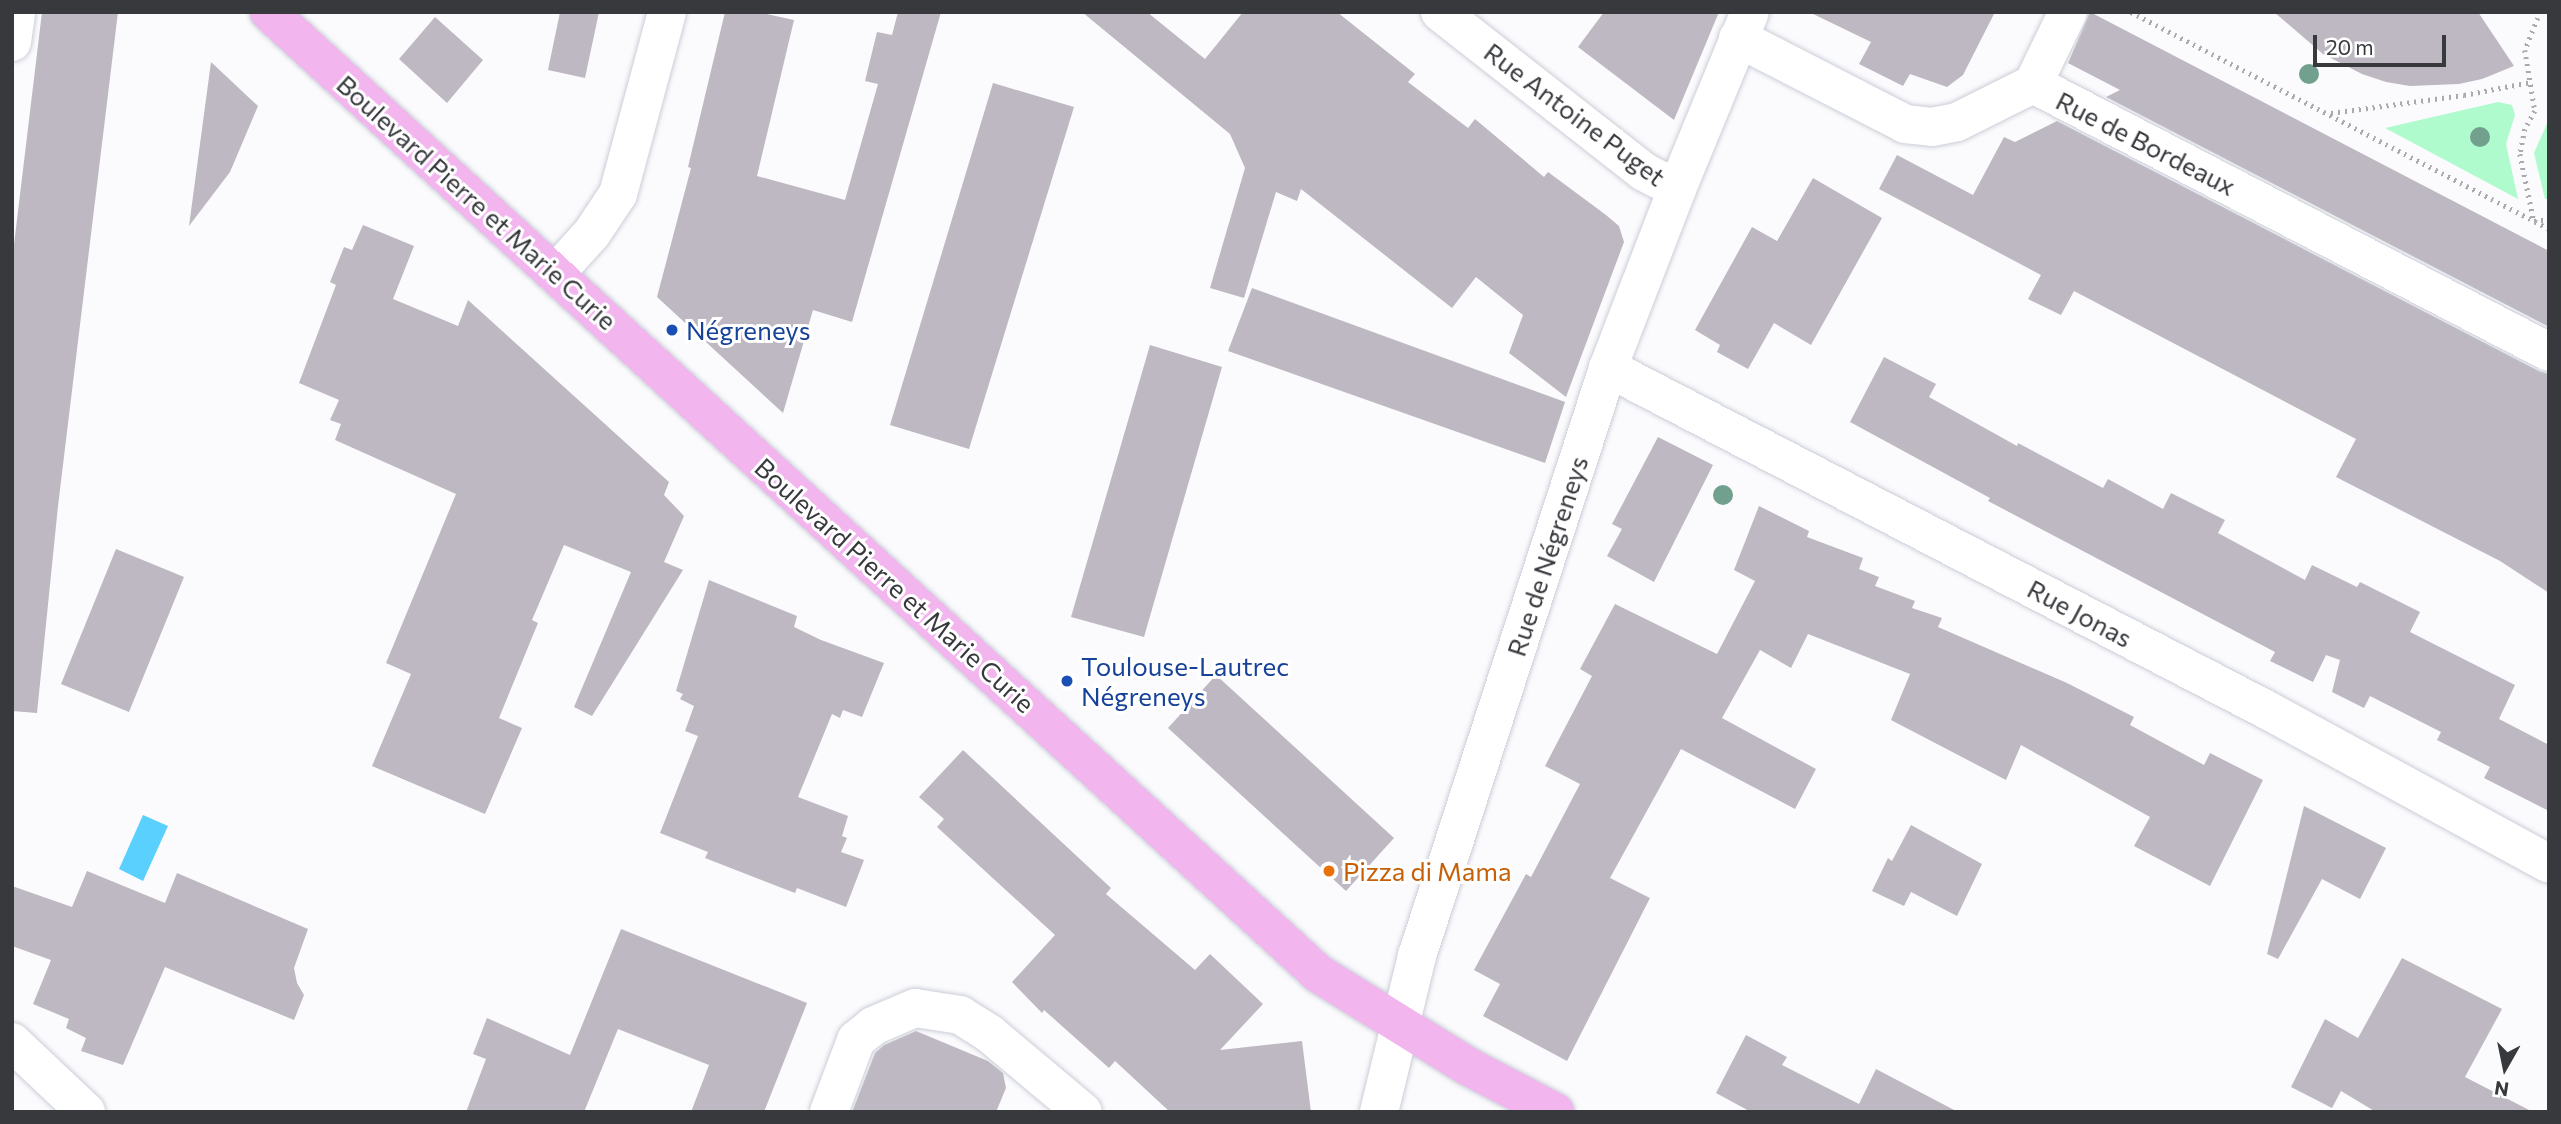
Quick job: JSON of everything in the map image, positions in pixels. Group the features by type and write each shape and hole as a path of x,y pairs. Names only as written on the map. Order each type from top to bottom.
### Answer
{"main road":[{"name":"Boulevard Pierre et Marie Curie","path":"269,12 1307,964 1333,985 1469,1067 1555,1112"}],"street":[{"path":"12,42 16,12"},
{"path":"555,274 598,225 618,194 667,12"},
{"name":"Rue Antoine Puget","path":"1440,12 1644,172 1677,188"},
{"path":"2033,84 2068,12"},
{"name":"Rue de Négreneys","path":"1379,1112 1417,956 1608,368 1677,188 1744,25"},
{"name":"Rue de Bordeaux","path":"1744,25 1905,124 1931,127 1957,122 2033,84 2549,352"},
{"name":"Rue Jonas","path":"1608,368 2255,704 2549,864"},
{"path":"830,1112 856,1040 873,1026 915,1007 960,1015 990,1034 1083,1112"},
{"path":"12,1042 86,1112"}],"path":[{"path":"2131,12 2549,229"},
{"path":"2534,221 2520,154 2525,129 2535,111 2525,50 2538,18"},
{"path":"2330,113 2463,95 2531,82"},
{"path":"2534,221 2549,219"}],"green space":[{"path":"2498,102 2512,105 2515,115 2506,144 2518,199 2385,128"},
{"path":"2549,119 2549,199 2545,199 2534,153"}],"water":[{"path":"143,815 168,826 143,881 119,869"}],"building":[{"path":"42,12 118,12 58,506 37,713 12,711 12,261"},
{"path":"560,12 599,12 585,78 548,70"},
{"path":"725,12 758,12 794,20 757,176 845,200 878,84 865,81 877,32 892,35 898,12 941,12 852,322 813,310 783,413 657,297 691,168 688,167"},
{"path":"1082,12 1147,12 1205,59 1243,12 1337,12 1415,74 1408,82 1468,128 1475,119 1544,177 1548,172 1606,215 1619,226 1624,242 1566,397 1509,353 1523,315 1476,277 1452,308 1301,189 1297,201 1276,192 1244,298 1210,288 1245,168 1230,134"},
{"path":"1604,12 1719,12 1674,120 1578,47"},
{"path":"1809,12 1995,12 1963,75 1947,87 1910,74 1903,86 1859,64 1871,42"},
{"path":"2090,12 2549,251 2549,327 2106,97 2120,90 2068,63"},
{"path":"2274,12 2478,12 2514,66 2482,79 2459,84 2410,86 2386,82 2362,74 2323,54"},
{"path":"435,17 483,60 447,103 399,59"},
{"path":"211,62 258,106 230,172 189,226"},
{"path":"993,83 1074,107 969,449 890,425"},
{"path":"2057,121 2549,374 2549,593 2500,561 2336,477 2356,439 2074,291 2061,315 2028,299 2041,275 1879,189 1897,155 1973,195 2004,137 2015,142"},
{"path":"1813,178 1882,218 1811,345 1774,323 1748,369 1717,352 1720,345 1695,330 1752,227 1777,241"},
{"path":"363,225 414,246 393,299 458,326 468,300 669,482 664,495 684,516 664,562 683,570 592,716 574,707 631,572 564,545 532,620 538,623 499,718 522,728 485,814 372,766 411,674 386,663 456,494 335,440 341,424 330,420 339,400 299,383 336,285 330,282 344,247 352,250"},
{"path":"1252,288 1565,402 1545,463 1228,351"},
{"path":"1150,345 1222,367 1144,637 1071,617"},
{"path":"1884,357 1936,384 1929,397 2017,446 2018,443 2103,488 2108,479 2163,509 2171,493 2225,520 2218,533 2305,580 2312,565 2357,587 2360,582 2420,612 2410,632 2515,685 2499,719 2549,745 2549,811 2484,778 2490,767 2437,740 2441,732 2370,696 2364,708 2332,692 2340,660 2326,655 2313,682 2270,661 2275,652 1988,501 1990,498 1850,422"},
{"path":"1658,437 1713,465 1654,582 1607,556 1622,529 1612,524"},
{"path":"1759,506 1809,531 1807,537 1863,558 1859,569 1879,577 1875,586 1915,601 1912,608 1942,618 1938,627 2067,683 2134,717 2130,725 2204,765 2210,753 2263,780 2210,886 2134,846 2150,817 2021,745 2006,780 1891,720 1910,674 1808,634 1791,668 1760,650 1722,718 1816,769 1795,809 1681,749 1610,878 1650,898 1567,1061 1483,1016 1500,984 1474,970 1526,874 1531,877 1580,784 1545,766 1592,676 1580,669 1615,604 1717,654 1755,581 1734,570"},
{"path":"116,549 184,577 129,712 61,684"},
{"path":"709,580 797,616 794,627 821,640 884,663 862,717 843,710 840,718 832,714 798,797 848,816 842,836 847,838 841,852 864,860 846,907 797,888 795,893 705,858 708,852 660,833 698,736 685,731 694,706 680,699 683,694 676,691"},
{"path":"1216,675 1394,838 1346,891 1168,728"},
{"path":"963,750 1111,888 1106,894 1195,970 1210,954 1263,1004 1220,1050 1302,1041 1311,1112 1170,1112 1115,1061 1109,1068 1044,1010 1042,1013 1012,982 1055,935 937,827 944,819 919,797"},
{"path":"2304,806 2386,848 2360,899 2322,879 2278,959 2267,954"},
{"path":"1911,825 1982,864 1957,916 1911,892 1904,906 1872,891 1888,858 1892,861"},
{"path":"87,871 165,903 177,873 308,929 294,968 297,983 304,995 294,1020 165,967 123,1065 81,1051 86,1038 66,1028 69,1019 33,1004 51,960 12,946 12,886 72,907"},
{"path":"621,929 807,1003 764,1112 691,1112 709,1065 618,1029 584,1112 466,1112 486,1059 473,1054 487,1018 570,1055"},
{"path":"2402,958 2502,1009 2465,1077 2533,1112 2376,1112 2341,1091 2332,1108 2291,1087 2325,1019 2358,1038"},
{"path":"916,1031 988,1061 1003,1073 1006,1088 996,1112 852,1112 875,1053 884,1045"},
{"path":"1746,1035 1787,1057 1782,1065 1859,1104 1876,1069 1958,1112 1751,1112 1716,1093"}],"place":[{"name":"Négreneys","path":"672,330"},
{"name":"Toulouse-Lautrec Négreneys","path":"1067,681"},
{"name":"Pizza di Mama","path":"1329,871"}]}
